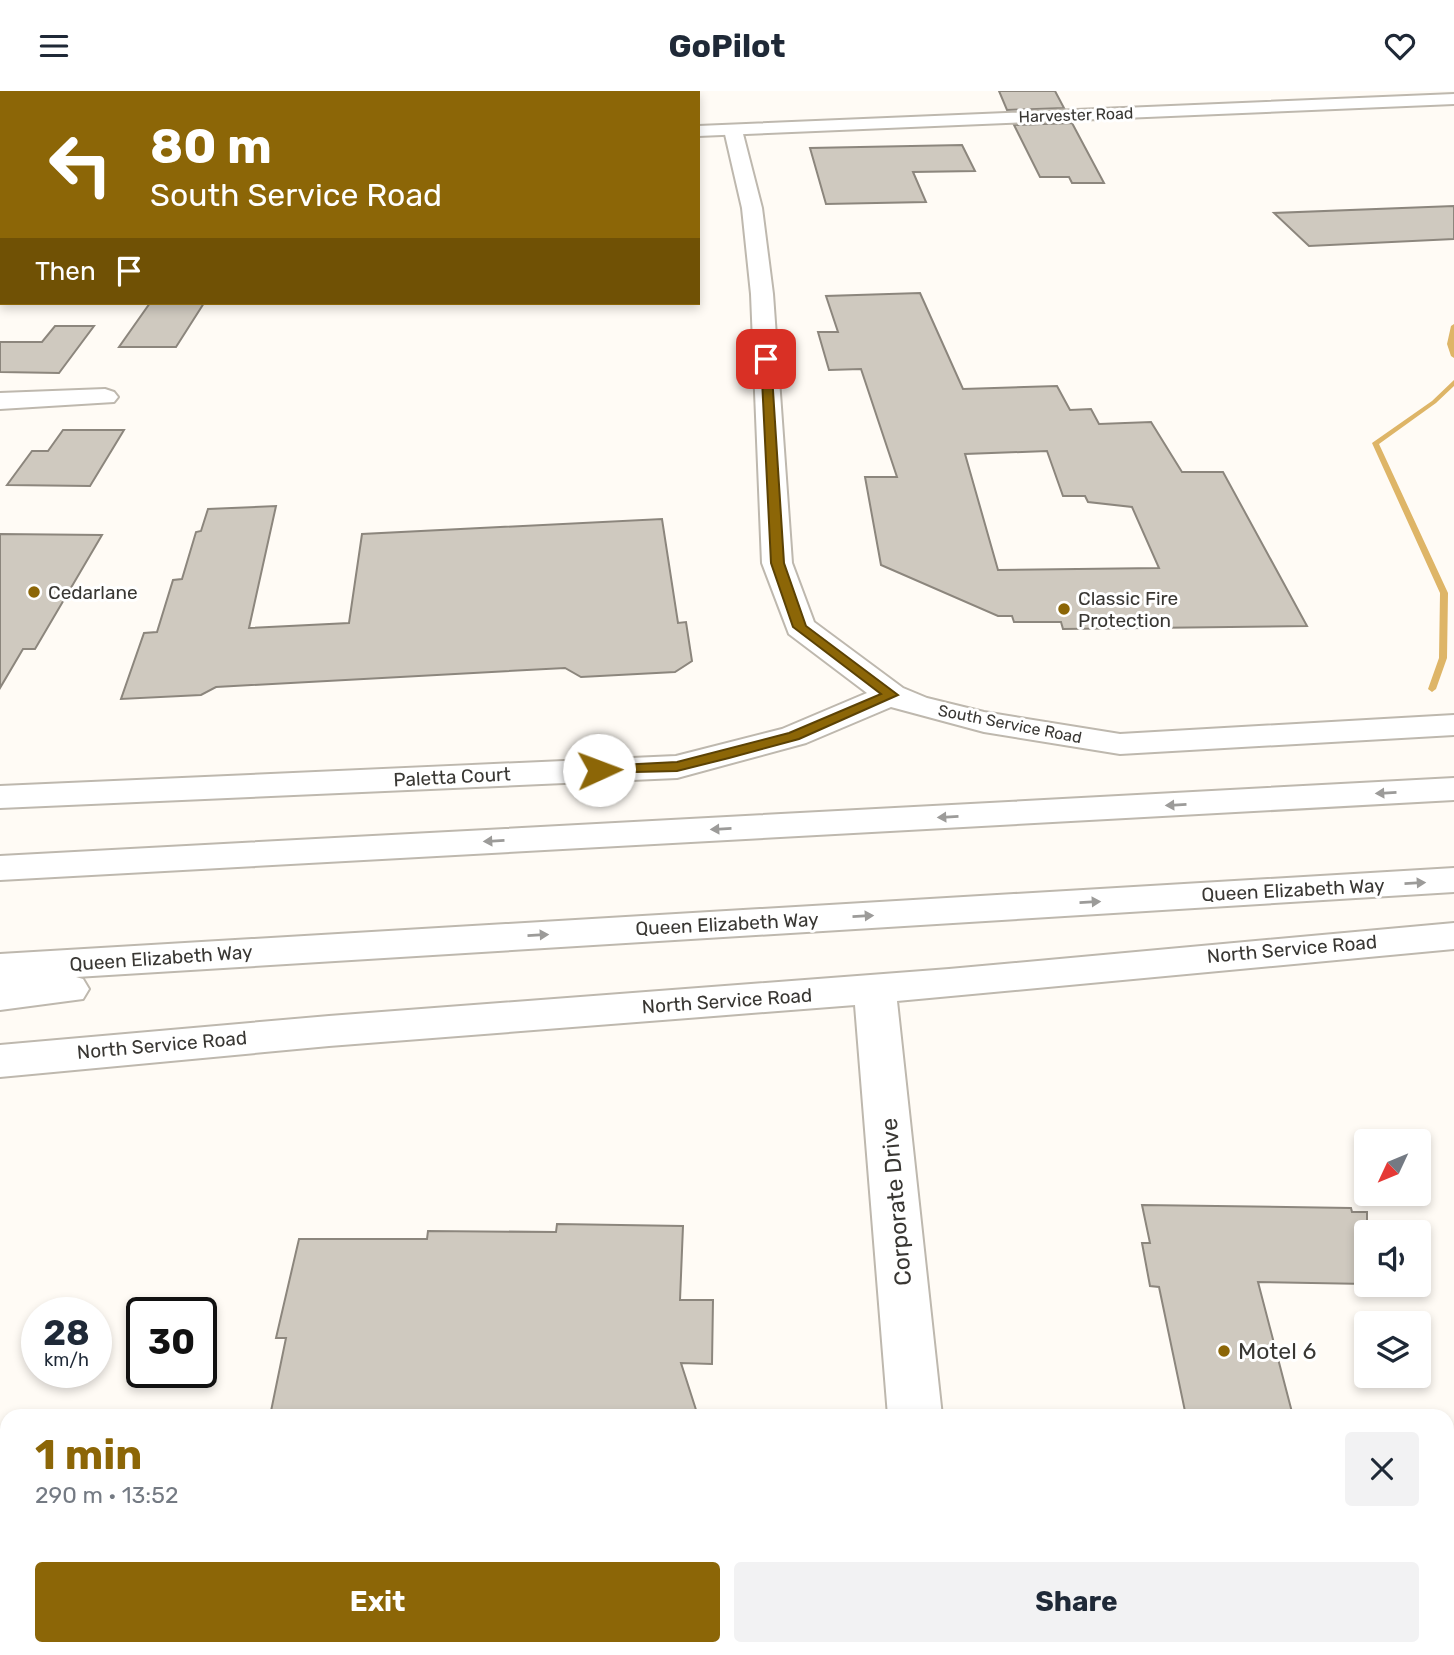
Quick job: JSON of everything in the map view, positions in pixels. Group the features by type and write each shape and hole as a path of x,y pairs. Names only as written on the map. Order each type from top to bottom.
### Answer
{"main road":[{"name":"Harvester Road","path":"700,131 1454,99"},
{"name":"South Service Road","path":"733,130 751,208 762,294 778,563 800,627 891,695 916,706 985,722 1120,744 1454,725"},
{"path":"0,401 105,397"},
{"name":"Paletta Court","path":"0,797 677,767 794,736 891,695"},
{"path":"0,868 1454,789"},
{"name":"Queen Elizabeth Way","path":"0,968 1454,880"},
{"name":"North Service Road","path":"0,1061 150,1045 881,989 1454,936"},
{"path":"0,996 361,960 470,939"},
{"name":"Corporate Drive","path":"881,989 876,1001 914,1409"}],"building":[{"path":"999,91 1055,91 1064,108 1007,110"},
{"path":"1072,123 1104,183 1072,183 1069,177 1040,177 1014,125"},
{"path":"962,145 975,171 913,172 926,202 826,204 810,148"},
{"path":"1454,206 1454,239 1309,246 1274,213"},
{"path":"920,293 963,389 1057,386 1070,410 1091,409 1099,424 1151,422 1182,472 1223,472 1307,626 1063,629 1061,622 1014,622 1012,616 998,616 881,565 865,477 897,477 861,369 829,370 818,332 838,332 826,296","holes":["1047,451 1063,496 1085,496 1088,502 1132,507 1159,568 998,570 965,454"]},
{"path":"149,305 203,305 176,347 119,347"},
{"path":"55,326 94,326 59,373 0,372 0,342 42,342"},
{"path":"63,430 124,430 90,486 7,485 32,451 48,451"},
{"path":"276,506 249,628 349,623 362,534 662,519 678,623 686,622 692,661 675,672 581,677 565,668 216,687 201,695 121,699 144,633 157,632 173,580 182,579 196,532 201,531 208,509"},
{"name":"Cedarlane","path":"0,534 102,535 35,649 23,649 0,688"},
{"name":"Motel 6","path":"1142,1205 1351,1208 1352,1212 1367,1212 1367,1220 1354,1220 1354,1284 1258,1282 1291,1409 1185,1409 1159,1287 1150,1286 1142,1243 1150,1243"},
{"path":"557,1224 683,1226 680,1300 713,1300 712,1364 681,1363 696,1409 271,1409 286,1338 276,1338 299,1239 427,1239 428,1231 556,1232"}],"waterway":[{"path":"1454,326 1450,344 1454,356"},
{"path":"1432,689 1443,658 1444,593 1375,443 1434,402 1454,382"}],"place":[{"name":"Cedarlane","path":"34,592"},
{"name":"Classic Fire Protection","path":"1064,609"},
{"name":"Motel 6","path":"1224,1351"}],"route":[{"path":"599,770 677,767 724,755 794,736 891,695 800,627 778,563 766,359"}]}
